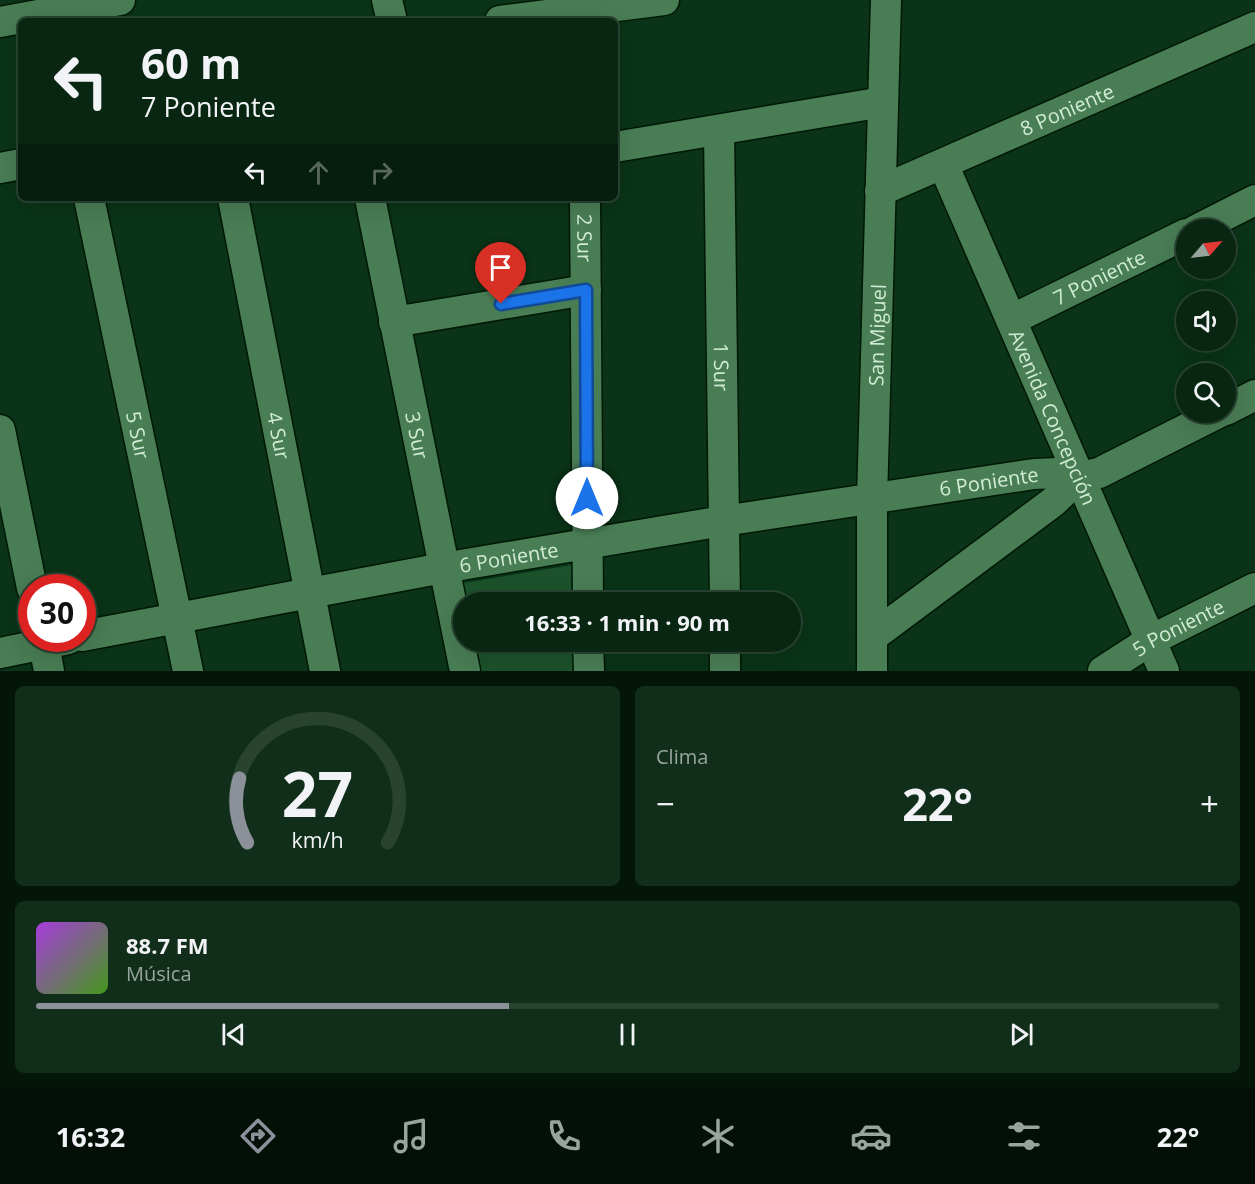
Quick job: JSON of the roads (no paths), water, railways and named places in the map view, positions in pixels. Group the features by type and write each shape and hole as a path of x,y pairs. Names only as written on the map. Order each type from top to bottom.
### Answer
{"street":[{"path":"22,18 120,0"},
{"path":"387,0 391,18"},
{"path":"523,18 664,0"},
{"name":"San Miguel","path":"872,671 872,500 886,0"},
{"path":"0,22 18,19"},
{"name":"8 Poniente","path":"880,192 1255,27"},
{"path":"618,147 883,102"},
{"name":"1 Sur","path":"718,130 724,592"},
{"name":"Avenida Concepción","path":"943,164 1164,671"},
{"path":"0,168 18,165"},
{"path":"1218,219 1255,200"},
{"name":"5 Sur","path":"90,201 188,671"},
{"name":"4 Sur","path":"234,201 325,671"},
{"name":"3 Sur","path":"371,201 465,671"},
{"name":"2 Sur","path":"585,201 588,592"},
{"name":"7 Poniente","path":"1011,320 1176,239"},
{"path":"394,322 586,290"},
{"path":"1236,405 1255,395"},
{"name":"6 Poniente","path":"96,633 443,568 723,521 1034,474 1058,473 1079,477 1099,472 1198,423"},
{"path":"0,430 29,574"},
{"name":"6 Poniente","path":"872,637 1053,502 1079,477"},
{"name":"5 Poniente","path":"1103,671 1150,640 1255,588"},
{"path":"0,653 18,651"},
{"path":"588,652 589,671"},
{"path":"725,652 725,671"}]}
